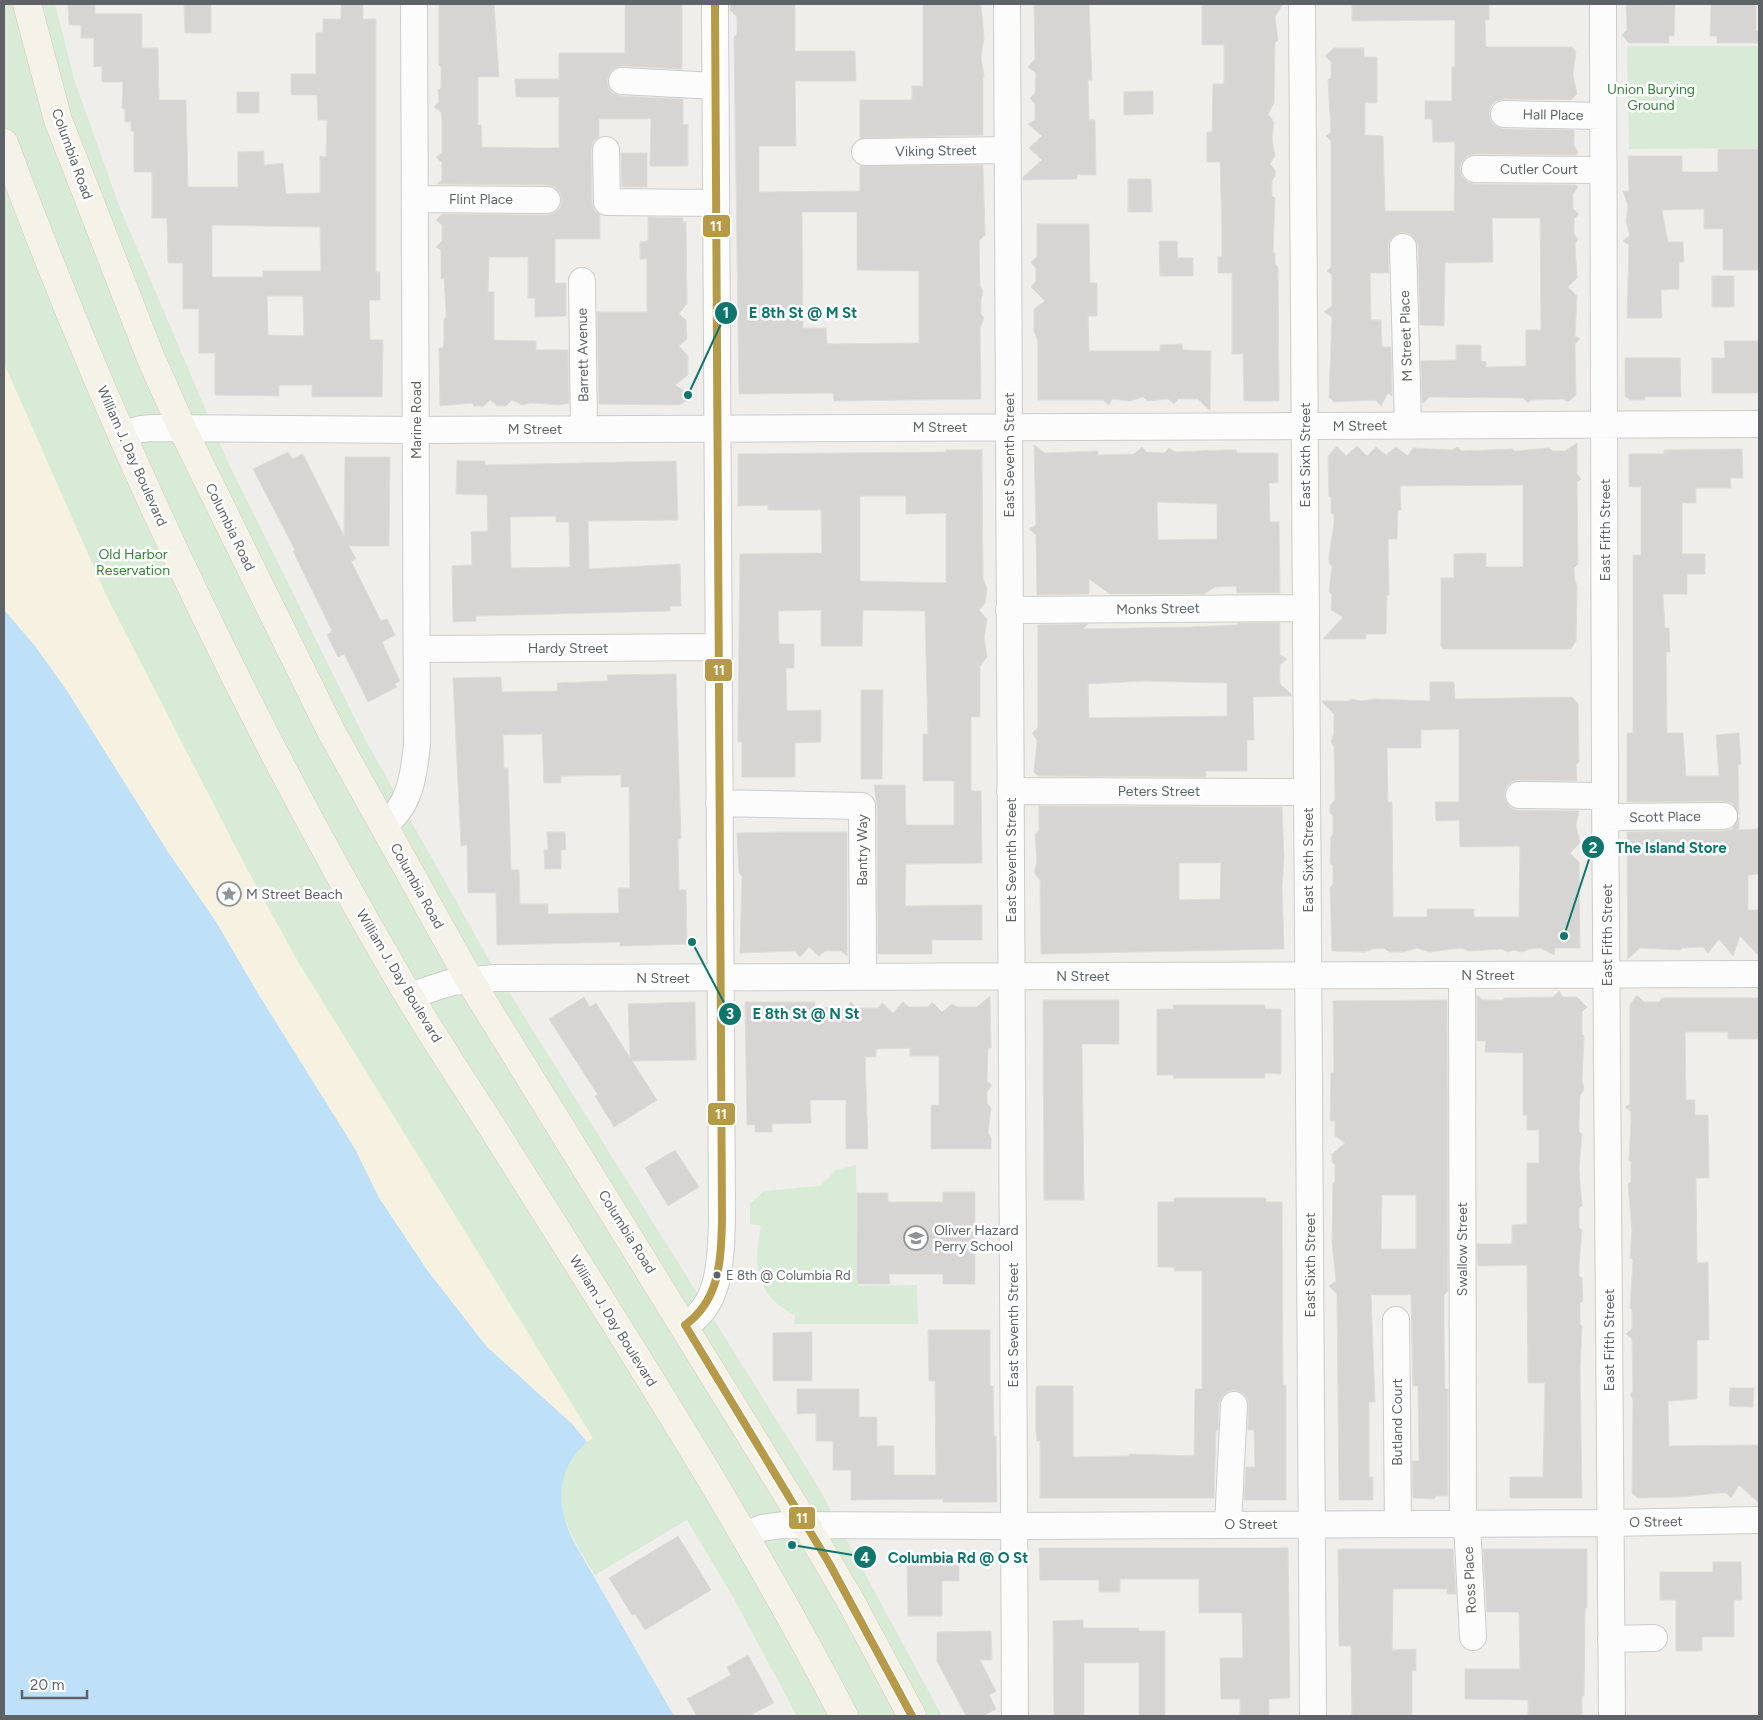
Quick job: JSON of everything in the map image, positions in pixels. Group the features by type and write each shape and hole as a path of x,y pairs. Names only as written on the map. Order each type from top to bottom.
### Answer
{"main road":[{"name":"Columbia Road","path":"27,4 49,89 69,151 137,325 182,428 331,730 469,979 685,1325 806,1524 850,1600 912,1716"},
{"name":"William J. Day Boulevard","path":"4,143 62,295 121,435 249,707 329,857 409,996 745,1536 844,1716"}],"street":[{"name":"Marine Road","path":"383,825 402,807 411,782 415,763 418,726 414,4"},
{"path":"685,1325 697,1319 708,1303 720,1256 722,1220 715,4"},
{"name":"East Seventh Street","path":"1007,4 1015,1716"},
{"name":"East Sixth Street","path":"1302,4 1313,1716"},
{"name":"East Fifth Street","path":"1603,4 1605,807 1612,1716"},
{"path":"622,81 715,86"},
{"name":"Hall Place","path":"1504,114 1603,116"},
{"path":"606,150 607,202 716,203"},
{"name":"Viking Street","path":"865,152 1007,150"},
{"name":"Cutler Court","path":"1475,169 1602,170"},
{"name":"Flint Place","path":"415,199 548,200"},
{"name":"M Street Place","path":"1403,248 1408,425"},
{"name":"Barrett Avenue","path":"582,281 584,429"},
{"name":"M Street","path":"121,435 141,429 182,428 416,430 1759,424"},
{"name":"Monks Street","path":"1009,610 1306,608"},
{"name":"Hardy Street","path":"417,649 718,647"},
{"name":"Peters Street","path":"1010,791 1307,792"},
{"name":"Scott Place","path":"1519,795 1605,807 1724,816"},
{"name":"Bantry Way","path":"719,803 862,806 863,977"},
{"name":"N Street","path":"409,996 439,985 469,979 1759,974"},
{"name":"Swallow Street","path":"1462,975 1465,1523"},
{"name":"Butland Court","path":"1396,1320 1398,1524"},
{"path":"1228,1524 1234,1405"},
{"name":"O Street","path":"745,1536 772,1526 806,1524 1014,1526 1610,1523 1759,1520"},
{"name":"Ross Place","path":"1465,1523 1473,1637"},
{"path":"1611,1639 1654,1638"}],"green space":[{"name":"Old Harbor Reservation","path":"4,4 55,4 75,82 120,208 227,460 366,741 492,965 816,1483 942,1716 797,1716 733,1597 687,1520 595,1575 578,1547 565,1517 561,1486 565,1471 574,1453 587,1442 559,1413 515,1373 257,992 67,691 35,646 4,610"},
{"name":"Union Burying Ground","path":"1627,46 1759,46 1759,148 1629,149"},
{"path":"856,1165 857,1286 917,1285 918,1324 794,1324 795,1315 772,1298 760,1278 757,1253 761,1226 750,1224 750,1204 764,1191 820,1186 836,1170"}],"sand":[{"name":"M Street Beach","path":"4,363 107,597 246,867 297,960 593,1438 587,1442 572,1424 487,1347 427,1270 379,1198 355,1149 257,992 216,922 168,852 67,691 35,646 4,610"}],"water":[{"path":"4,610 35,646 67,691 168,852 216,922 257,992 355,1149 379,1198 427,1270 487,1347 572,1424 587,1442 576,1453 564,1477 562,1503 564,1517 575,1544 674,1716 4,1716"}],"building":[{"path":"184,4 211,4 211,33 185,33"},
{"path":"341,4 363,4 363,19 376,19 376,272 380,272 380,300 369,300 370,340 383,340 382,397 312,397 312,385 279,385 279,396 215,395 215,353 199,353 199,309 183,309 183,263 168,263 167,218 152,218 152,172 134,172 134,131 131,131 131,122 125,122 125,110 122,108 123,82 102,82 102,66 94,67 94,38 81,38 81,25 69,25 68,5 95,5 95,14 142,14 142,48 158,48 159,100 186,100 188,187 238,187 238,152 264,151 264,165 283,163 286,194 320,193 320,156 326,157 327,120 318,120 317,95 291,95 291,74 316,74 316,33 323,32 323,19 341,19","holes":["212,225 320,227 321,271 263,271 263,277 212,277","267,296 303,296 304,336 268,335"]},
{"path":"439,4 494,4 499,77 478,77 478,125 481,125 482,147 559,148 559,97 516,97 515,79 559,79 559,53 625,53 625,4 682,4 682,69 622,66 610,72 607,81 613,93 621,96 683,99 683,125 688,124 688,166 650,166 651,119 599,119 599,137 593,142 591,150 592,202 594,210 600,215 600,239 555,239 555,283 566,283 566,316 535,317 535,298 528,298 528,257 489,257 488,292 494,292 494,340 536,341 536,350 568,350 569,403 560,405 531,403 522,405 512,400 506,406 497,406 490,400 484,406 474,406 472,403 440,406 439,348 443,348 446,309 444,279 441,279 441,250 436,247 442,241 442,225 436,220 442,214 547,215 554,213 560,208 562,200 560,193 555,187 547,185 437,184 442,180 442,163 436,157 442,153 441,112 434,107 439,102 438,90 441,88"},
{"path":"730,4 795,4 795,51 855,51 856,81 795,81 796,146 759,146 759,192 860,191 860,166 983,165 985,235 979,241 980,286 983,291 981,314 984,318 980,328 981,399 834,401 833,393 739,394 734,45 734,37 737,34 737,17 730,10","holes":["802,212 857,212 857,270 919,271 919,343 827,344 826,328 803,328"]},
{"path":"923,4 981,4 984,38 981,58 984,76 983,135 860,138 860,100 912,100 912,86 923,86"},
{"path":"1034,4 1089,4 1092,80 1088,80 1089,120 1095,120 1096,175 1077,175 1077,179 1023,180 1023,177 1042,160 1029,148 1042,136 1028,124 1035,120 1035,104 1030,98 1035,93 1036,73 1028,67 1035,59"},
{"path":"1202,4 1283,4 1275,17 1278,40 1275,43 1274,103 1268,114 1274,122 1272,139 1275,156 1270,164 1275,170 1275,176 1272,181 1272,196 1275,198 1273,253 1275,253 1275,263 1278,267 1279,401 1244,401 1243,354 1232,354 1232,273 1218,273 1218,256 1222,257 1220,162 1207,162 1207,132 1212,132 1213,84 1224,84 1224,45 1202,45"},
{"path":"1352,4 1489,4 1489,20 1485,20 1486,47 1572,47 1576,52 1573,74 1577,94 1571,100 1504,99 1496,101 1491,106 1489,114 1491,122 1503,129 1574,130 1574,146 1578,152 1576,155 1475,154 1467,156 1460,168 1462,177 1474,184 1575,185 1578,187 1573,194 1573,209 1579,214 1574,219 1574,234 1578,239 1575,244 1577,278 1568,287 1577,296 1575,336 1580,339 1575,344 1576,395 1568,402 1563,399 1531,400 1528,403 1523,398 1429,397 1424,403 1422,402 1421,361 1456,360 1456,345 1481,345 1481,361 1486,362 1486,367 1526,366 1526,330 1541,330 1540,218 1492,218 1493,262 1445,263 1444,326 1420,325 1418,246 1410,234 1402,232 1395,235 1390,240 1388,247 1389,273 1370,273 1371,320 1381,320 1382,347 1391,347 1392,396 1388,393 1381,406 1375,400 1334,402 1329,397 1332,317 1324,312 1332,306 1332,275 1327,271 1331,267 1331,141 1326,136 1331,132 1328,80 1331,78 1331,62 1325,56 1334,48 1364,48 1364,57 1377,57 1377,103 1365,103 1365,135 1383,136 1385,211 1454,211 1455,142 1433,142 1432,119 1425,119 1425,101 1452,101 1452,67 1455,67 1455,20 1352,21"},
{"path":"1626,4 1675,5 1674,36 1669,36 1669,43 1629,43 1622,35 1627,30"},
{"path":"1756,4 1756,30 1759,33 1759,43 1717,43 1717,36 1710,36 1711,5"},
{"path":"1153,91 1153,114 1124,115 1124,92"},
{"path":"237,92 259,92 259,113 237,113"},
{"path":"1718,149 1759,149 1759,270 1723,270 1723,229 1704,229 1704,209 1662,210 1668,242 1683,242 1684,262 1679,262 1679,289 1661,290 1662,318 1627,318 1629,245 1623,241 1630,235 1626,222 1628,206 1623,191 1629,191 1628,156 1682,156 1682,172 1718,172"},
{"path":"621,153 647,153 647,187 622,187"},
{"path":"1128,179 1151,179 1152,212 1128,212"},
{"path":"648,217 683,218 683,222 686,222 687,303 679,314 686,320 687,339 679,346 688,356 688,375 675,385 694,397 679,405 599,404 597,312 647,312 647,259 640,259 640,242 648,241"},
{"path":"1037,224 1089,224 1090,283 1097,283 1097,316 1088,316 1089,351 1160,351 1160,345 1182,344 1183,350 1211,351 1210,411 1198,399 1178,399 1174,404 1168,399 1148,401 1143,397 1130,401 1112,399 1109,405 1103,400 1038,400 1038,342 1034,331 1034,309 1045,301 1031,287 1036,281 1036,269 1031,262 1037,257"},
{"path":"1159,241 1177,241 1178,258 1193,258 1193,276 1160,276"},
{"path":"1712,276 1734,276 1734,307 1712,307"},
{"path":"1724,341 1759,341 1759,393 1712,393 1712,358 1725,358"},
{"path":"1625,358 1680,358 1681,397 1645,397 1645,400 1630,400 1625,396"},
{"path":"1577,443 1577,474 1581,479 1577,482 1578,564 1574,568 1577,586 1576,641 1571,649 1443,649 1441,646 1441,578 1454,578 1454,554 1486,553 1486,567 1523,567 1523,485 1400,486 1401,510 1398,510 1397,539 1388,539 1389,595 1387,595 1386,634 1366,634 1366,639 1323,639 1343,617 1331,610 1332,595 1329,592 1332,566 1329,563 1329,555 1334,515 1331,513 1331,497 1329,497 1328,456 1337,446 1346,456 1357,446 1367,456 1376,447 1386,455 1396,447 1408,456 1413,448 1451,450 1458,447 1461,451 1513,449 1515,451 1549,448 1553,451 1565,451"},
{"path":"1034,445 1045,453 1098,451 1098,455 1134,454 1142,447 1146,452 1164,453 1169,448 1175,452 1236,450 1238,453 1278,453 1278,483 1269,483 1270,522 1279,522 1280,593 1237,593 1236,586 1215,587 1204,594 1110,594 1089,579 1089,594 1037,595 1036,535 1029,529 1036,525","holes":["1157,502 1217,504 1217,539 1158,540"]},
{"path":"1742,449 1743,478 1730,478 1731,488 1696,488 1696,503 1682,503 1682,554 1705,554 1705,574 1687,574 1687,594 1663,594 1665,628 1669,628 1670,652 1666,652 1667,733 1683,733 1686,776 1719,776 1716,735 1739,733 1741,764 1738,765 1739,815 1732,803 1724,801 1627,802 1627,733 1633,733 1633,555 1641,555 1641,487 1629,487 1629,454 1664,454 1664,450"},
{"path":"946,450 982,450 983,578 987,589 985,603 979,610 987,619 984,638 987,657 980,666 980,717 971,717 971,791 981,791 982,863 906,864 905,906 982,905 982,940 932,940 932,954 878,954 877,806 874,785 905,785 906,825 954,825 954,781 923,781 923,734 928,734 925,611 863,610 862,646 821,646 821,610 778,611 779,644 794,644 794,668 786,668 787,711 821,710 821,742 795,743 795,777 742,777 742,742 738,742 740,554 822,553 821,510 768,510 768,505 738,506 738,454 946,452","holes":["860,496 906,496 906,514 946,513 946,583 860,581"]},
{"path":"288,452 292,459 303,454 344,536 345,457 390,457 389,546 349,546 356,559 351,561 381,621 387,619 395,635 382,642 400,681 395,684 397,687 368,702 344,654 338,657 327,635 332,631 293,551 295,550 253,469"},
{"path":"457,461 485,461 485,465 676,461 678,520 588,521 589,569 680,564 681,606 670,606 670,611 476,616 476,621 453,622 452,566 472,565 471,532 488,531 487,495 456,494","holes":["556,516 556,522 569,522 570,567 511,568 510,517"]},
{"path":"1237,623 1280,623 1280,655 1287,659 1280,665 1280,684 1291,694 1291,696 1253,697 1254,740 1247,740 1247,771 1206,771 1206,777 1038,776 1034,772 1037,740 1032,733 1038,727 1038,625 1088,624 1083,629 1237,625","holes":["1143,681 1227,683 1227,716 1089,718 1088,684"]},
{"path":"676,674 681,839 678,839 679,890 686,890 687,944 620,946 620,942 497,945 496,893 468,893 467,845 461,846 453,678 501,677 502,692 558,691 557,683 608,681 607,675","holes":["542,734 544,783 561,783 561,776 621,775 621,787 629,787 630,888 618,888 619,913 548,914 548,904 520,904 519,870 511,870 508,768 504,768 503,735"]},
{"path":"1430,682 1454,682 1455,699 1572,697 1578,704 1579,762 1576,765 1577,781 1519,780 1512,782 1506,787 1504,795 1506,802 1511,808 1518,810 1579,811 1576,825 1580,843 1570,853 1579,862 1580,948 1555,948 1554,955 1541,948 1522,952 1513,950 1508,952 1502,949 1469,951 1461,948 1429,952 1417,948 1403,952 1390,952 1383,948 1365,952 1332,951 1330,888 1333,884 1333,866 1330,863 1333,816 1330,813 1330,806 1335,799 1334,746 1331,742 1334,733 1334,714 1321,701 1375,699 1430,701","holes":["1459,729 1459,802 1435,802 1436,821 1459,820 1460,847 1520,846 1519,917 1474,917 1474,909 1427,909 1427,917 1393,917 1392,802 1388,802 1387,748 1421,748 1421,730"]},
{"path":"861,690 883,690 882,779 861,779"},
{"path":"1039,806 1282,807 1284,949 1041,954 1040,880 1034,873 1037,862 1035,835 1039,830","holes":["1179,863 1221,863 1220,899 1179,900"]},
{"path":"1739,817 1739,830 1759,829 1759,874 1748,875 1748,910 1759,910 1759,956 1740,936 1733,956 1719,939 1708,953 1703,947 1682,948 1680,950 1640,948 1628,959 1627,832 1725,831 1732,829"},
{"path":"547,832 565,832 566,850 561,850 561,869 545,869 544,850 548,850"},
{"path":"847,832 847,956 841,951 825,951 819,956 809,947 800,957 795,951 740,953 742,876 739,873 737,833"},
{"path":"1559,991 1563,997 1577,997 1587,1007 1582,1012 1582,1034 1584,1036 1582,1080 1584,1089 1580,1096 1579,1122 1579,1132 1582,1134 1579,1170 1582,1206 1579,1208 1579,1228 1582,1230 1579,1276 1582,1278 1583,1301 1580,1303 1580,1324 1582,1326 1580,1371 1582,1498 1510,1498 1510,1477 1543,1477 1545,1383 1528,1383 1527,1265 1478,1266 1477,1244 1512,1244 1512,1225 1527,1224 1527,1163 1539,1163 1539,1130 1527,1130 1527,1115 1523,1115 1523,1053 1485,1052 1486,1041 1477,1041 1477,995 1483,1000 1503,1000 1504,998 1553,997"},
{"path":"1637,995 1644,1002 1659,1002 1662,998 1759,998 1759,1039 1728,1039 1728,1032 1685,1032 1686,1100 1695,1100 1695,1115 1708,1115 1709,1178 1696,1178 1697,1263 1708,1262 1709,1340 1697,1340 1697,1399 1668,1401 1669,1446 1759,1445 1759,1503 1739,1485 1731,1498 1726,1493 1638,1498 1632,1493 1633,1400 1630,1395 1633,1391 1632,1339 1626,1334 1632,1329 1632,1310 1630,1308 1633,1260 1630,1258 1632,1231 1628,1184 1631,1182 1631,1162 1629,1160 1631,1112 1625,1107 1630,1104 1630,1005"},
{"path":"990,996 991,1048 988,1048 987,1081 992,1085 987,1092 987,1103 991,1108 988,1133 991,1138 991,1149 931,1149 931,1105 939,1105 939,1056 910,1056 910,1048 876,1049 876,1057 865,1057 868,1149 846,1149 846,1100 810,1100 811,1123 772,1124 772,1132 755,1132 755,1125 747,1125 745,1002 815,1002 815,1006 838,1009 847,1009 851,1002 856,1008 878,1008 882,1003 893,1013 903,1002 909,1007 928,1007 932,1002 942,1012 952,1004 958,1007 977,1007"},
{"path":"584,997 590,1007 596,1003 630,1058 628,1004 695,1002 696,1060 632,1061 657,1100 614,1127 595,1096 598,1095 549,1019"},
{"path":"1043,1000 1119,1000 1119,1044 1082,1044 1084,1200 1044,1200"},
{"path":"1447,1000 1448,1291 1444,1295 1444,1332 1445,1389 1448,1389 1448,1496 1436,1496 1434,1499 1413,1498 1412,1461 1419,1461 1418,1386 1413,1386 1411,1295 1371,1295 1375,1402 1369,1402 1369,1477 1373,1477 1373,1500 1339,1500 1337,1294 1329,1286 1336,1281 1332,1243 1335,1165 1332,1162 1332,1154 1345,1143 1335,1136 1335,1121 1330,1121 1331,1073 1334,1072 1333,1001","holes":["1382,1195 1416,1195 1416,1249 1381,1249"]},
{"path":"1173,1005 1265,1005 1265,1009 1281,1009 1281,1074 1265,1073 1265,1078 1173,1078 1174,1075 1157,1075 1157,1009 1174,1009"},
{"path":"675,1150 699,1187 668,1206 645,1168"},
{"name":"Oliver Hazard Perry School","path":"943,1192 975,1192 975,1284 943,1284 943,1274 889,1274 890,1284 857,1284 857,1193 888,1193 888,1202 943,1202"},
{"path":"1174,1198 1266,1198 1266,1202 1282,1202 1283,1385 1286,1385 1286,1500 1244,1500 1246,1467 1255,1467 1254,1430 1248,1430 1248,1399 1243,1393 1234,1390 1222,1396 1219,1404 1218,1430 1216,1430 1214,1498 1040,1498 1040,1441 1037,1441 1036,1432 1036,1387 1038,1386 1073,1386 1073,1457 1129,1456 1129,1454 1194,1456 1195,1389 1202,1389 1202,1271 1174,1271 1174,1267 1158,1267 1158,1202 1174,1202"},
{"path":"928,1330 990,1330 990,1386 993,1386 997,1502 943,1502 943,1499 851,1500 851,1470 833,1470 833,1441 816,1441 816,1413 797,1414 797,1389 859,1389 859,1417 877,1417 877,1446 894,1446 894,1475 936,1475 935,1381 929,1381"},
{"path":"812,1332 812,1381 773,1381 773,1333"},
{"path":"1730,1388 1754,1388 1753,1407 1729,1406"},
{"path":"678,1536 711,1590 645,1630 635,1614 632,1615 609,1578"},
{"path":"1039,1548 1288,1548 1290,1698 1269,1699 1269,1716 1240,1716 1240,1699 1221,1699 1220,1658 1243,1658 1242,1613 1199,1613 1199,1579 1120,1579 1120,1592 1099,1592 1099,1580 1040,1580"},
{"path":"1338,1549 1453,1549 1456,1594 1447,1594 1447,1589 1393,1589 1392,1650 1416,1649 1416,1671 1412,1671 1412,1716 1352,1716 1351,1646 1339,1646"},
{"path":"1483,1549 1587,1549 1587,1608 1585,1608 1582,1716 1528,1716 1528,1700 1465,1699 1465,1669 1520,1669 1519,1612 1487,1612"},
{"path":"907,1561 959,1561 959,1581 942,1581 942,1616 908,1616"},
{"path":"1713,1562 1741,1562 1742,1600 1734,1600 1734,1637 1702,1637 1702,1651 1676,1651 1676,1600 1660,1600 1660,1572 1713,1572"},
{"path":"1083,1620 1083,1628 1139,1628 1139,1631 1165,1631 1165,1716 1139,1716 1139,1663 1084,1663 1084,1716 1054,1716 1053,1621"},
{"path":"991,1631 992,1660 980,1660 996,1691 989,1695 996,1709 983,1716 966,1716 937,1661 937,1632"},
{"path":"748,1655 774,1703 749,1716 697,1716 687,1699 731,1675 727,1667"}],"transit line":[{"name":"11","path":"685,1325 697,1315 712,1291 721,1250 722,1220 715,4"},
{"name":"11","path":"685,1325 829,1563 912,1716"}],"place":[{"name":"E 8th St @ M St","path":"688,395"},
{"name":"M Street Beach","path":"229,894"},
{"name":"The Island Store","path":"1564,936"},
{"name":"E 8th St @ N St","path":"692,942"},
{"name":"Oliver Hazard Perry School","path":"916,1238"},
{"name":"E 8th @ Columbia Rd","path":"717,1275"},
{"name":"Columbia Rd @ O St","path":"792,1545"}]}
